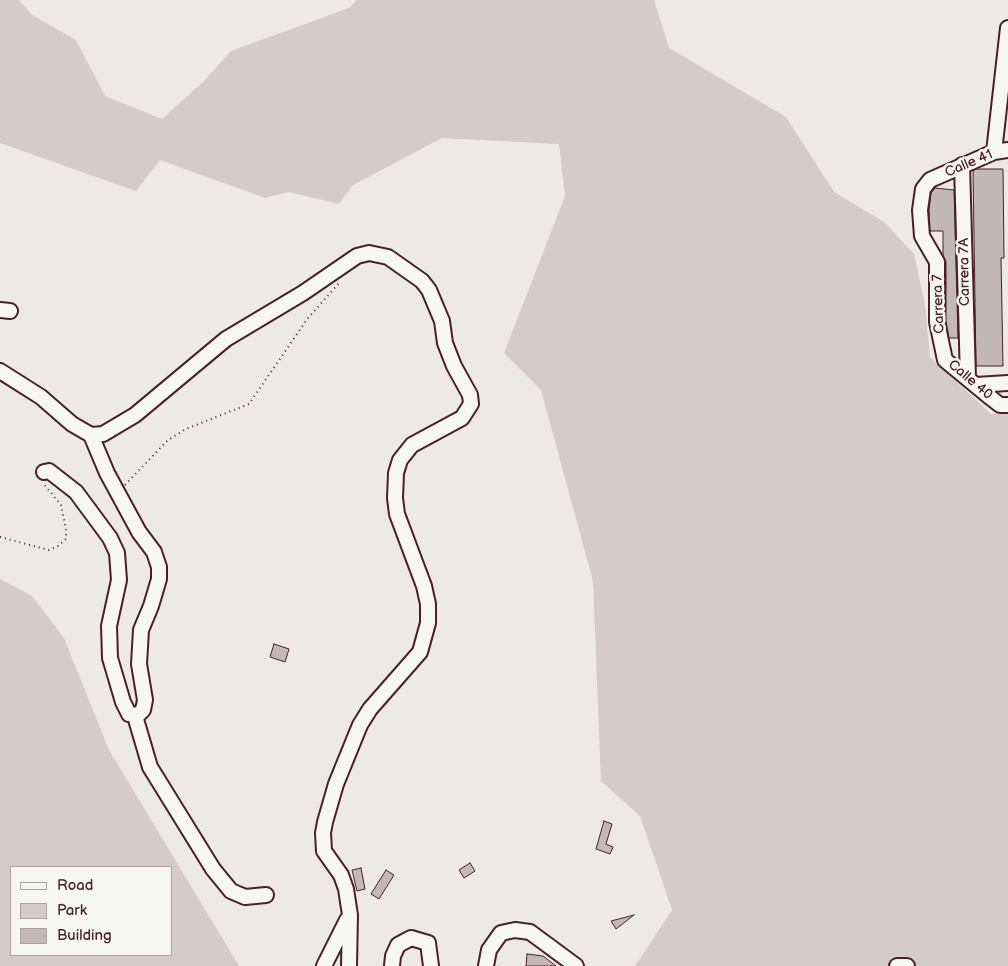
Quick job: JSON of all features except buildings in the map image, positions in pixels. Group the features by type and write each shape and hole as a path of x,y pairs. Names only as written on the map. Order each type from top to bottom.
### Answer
{"street":[{"path":"1001,151 1008,28"},
{"name":"Calle 41","path":"930,180 962,165 1001,151"},
{"name":"Carrera 7A","path":"962,165 972,382"},
{"name":"Carrera 7","path":"930,180 922,189 920,210 922,236 937,262 936,322 941,346"},
{"path":"0,371 24,386 72,424 91,435 103,434 135,415 226,339 303,293 363,254 382,255 422,281 439,310 445,343 471,400 465,415 412,445 404,454 398,466 395,489 396,506 424,586 428,604 428,624 420,652 370,709 360,725 336,784 326,817 323,833 324,851 341,875 346,889 350,915 349,966"},
{"name":"Calle 40","path":"941,346 945,360 951,366 1000,405 1008,405"},
{"path":"972,382 1008,384"},
{"path":"44,472 49,471 76,492 110,538 117,553 119,580 109,626 109,648 117,688 129,714 135,716 142,712 145,700 139,664 141,630 159,579 159,566 154,552 140,532 103,465 91,435"},
{"path":"135,716 150,767 213,869 231,891 245,897 266,895"},
{"path":"324,966 350,915"},
{"path":"486,966 489,950 502,933 515,930 530,932 576,966"},
{"path":"392,966 393,956 398,944 411,938 428,943 431,966"},
{"path":"897,966 907,966"}],"path":[{"path":"117,491 148,463 168,440 186,429 249,404 308,318 342,280 346,272 345,264"},
{"path":"0,537 49,550 58,546 66,539 61,505 40,480 39,474 44,472"}],"green space":[{"path":"0,0 19,0 32,15 76,40 105,96 162,119 204,81 231,51 349,8 357,0 654,0 669,48 786,117 834,192 884,222 914,254 925,304 930,357 991,414 1008,413 1008,966 635,966 672,910 640,816 601,781 593,581 541,390 504,353 565,196 559,144 442,138 353,185 339,204 289,192 265,198 160,160 136,191 0,143"},
{"path":"0,579 32,596 64,638 109,750 239,966 0,966"}]}
